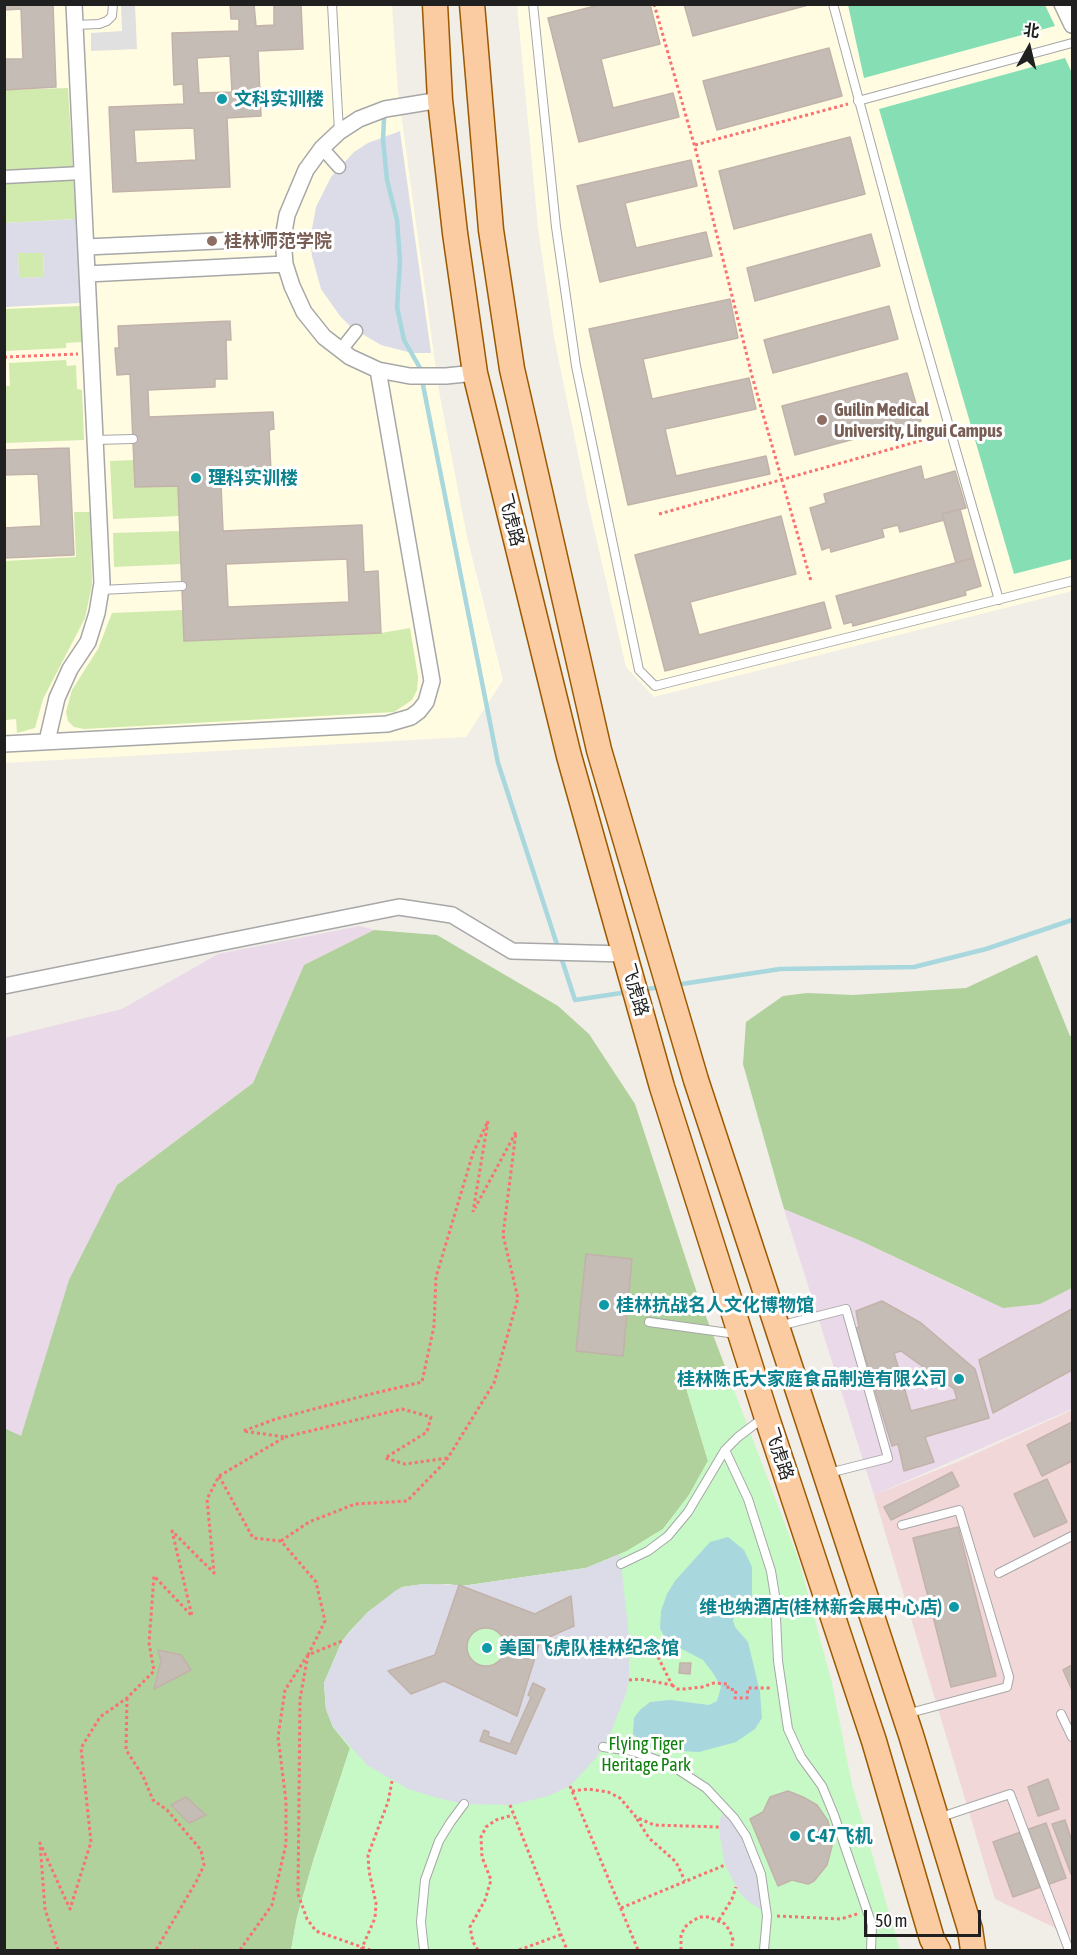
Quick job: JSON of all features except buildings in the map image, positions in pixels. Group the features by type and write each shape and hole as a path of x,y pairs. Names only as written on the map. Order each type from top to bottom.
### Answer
{"main road":[{"name":"飞虎路","path":"435,4 440,100 455,233 475,373 569,756 662,1087 740,1335 874,1742 932,1939 938,1950"},
{"name":"飞虎路","path":"472,4 491,230 512,369 599,750 696,1080 905,1715 970,1929 973,1950"}],"street":[{"path":"47,741 57,698 70,669 88,642 101,590 74,4"},
{"path":"1062,4 1072,24"},
{"path":"440,100 385,110 359,119 339,132 322,148 306,170 287,215 283,238 285,264 304,312 324,337 350,357 378,370 410,376 475,373"},
{"path":"322,148 339,167"},
{"path":"4,177 82,173"},
{"path":"86,247 283,238"},
{"path":"87,274 285,264"},
{"path":"341,351 356,331"},
{"path":"4,744 387,724 411,717 418,711 426,702 432,681 378,370"},
{"path":"4,987 399,907 452,915 513,951 625,954"}],"lane":[{"path":"75,25 99,24 107,21 112,16 113,4"},
{"path":"332,4 339,132"},
{"path":"533,4 556,227 576,366 639,670 655,686 1072,581"},
{"path":"833,4 915,308 999,600"},
{"path":"858,101 1072,43"},
{"path":"95,440 133,439"},
{"path":"101,590 182,586"},
{"path":"777,1327 846,1309 888,1458 825,1474"},
{"path":"649,1322 740,1335"},
{"path":"621,1564 648,1551 668,1536 688,1512 726,1450 738,1437 766,1415"},
{"path":"726,1450 748,1499 771,1571 775,1596 778,1662 788,1729 801,1757 822,1786 844,1840 872,1925 872,1950"},
{"path":"902,1525 959,1510 1009,1677 1007,1687 905,1715"},
{"path":"999,1573 1072,1536"},
{"path":"1061,1714 1072,1737"},
{"path":"603,1747 632,1751 671,1765 689,1775 721,1802 746,1836 754,1855 765,1895 767,1916 764,1950"},
{"path":"937,1819 1010,1794 1069,1950"},
{"path":"424,1950 421,1922 425,1880 439,1841 464,1804"}],"path":[{"path":"654,4 694,145 752,376 812,581"},
{"path":"694,145 858,101"},
{"path":"4,357 91,353"},
{"path":"659,514 952,433"},
{"path":"219,1476 253,1538 281,1541 309,1522 355,1504 407,1501 448,1458 494,1383 518,1298 503,1235 516,1132 473,1212 488,1121 473,1153 436,1277 434,1326 422,1382 287,1416 243,1431 285,1437"},
{"path":"58,1950 45,1909 40,1843 70,1909 91,1842 81,1748 100,1717 127,1698 154,1671 149,1643 154,1576 192,1616 172,1531 214,1573 207,1499 219,1476 285,1437 402,1409 431,1417 427,1431 384,1458 405,1464 448,1458"},
{"path":"240,1950 272,1905 286,1844 286,1801 278,1737 285,1690 308,1655 325,1621 316,1582 281,1541"},
{"path":"308,1655 342,1641"},
{"path":"629,1643 648,1645 656,1653 672,1685 677,1689 702,1687 714,1683 728,1684 728,1689 736,1690 735,1698 747,1698 748,1688 781,1689"},
{"path":"308,1655 300,1699 298,1894 308,1919 316,1931 370,1950"},
{"path":"629,1680 640,1679 672,1685"},
{"path":"127,1698 126,1750 143,1776 153,1800 167,1810 201,1850 204,1865 156,1950"},
{"path":"362,1949 375,1918 376,1903 368,1856 388,1802 392,1781"},
{"path":"570,1786 638,1950"},
{"path":"572,1791 588,1789 608,1792 620,1798 636,1817 649,1838 676,1862 686,1881"},
{"path":"510,1805 567,1950"},
{"path":"478,1950 473,1942 470,1927 485,1900 491,1880 482,1857 481,1837 486,1827 496,1820 513,1815"},
{"path":"636,1817 662,1826 719,1827"},
{"path":"621,1908 725,1865"},
{"path":"719,1920 732,1899 736,1887"},
{"path":"767,1916 841,1919 856,1914 868,1914"},
{"path":"681,1950 681,1935 692,1921 700,1917 719,1920 730,1931 733,1940 732,1950"},
{"path":"519,1950 560,1935"}],"shaded area":[{"name":"桂林师范学院","path":"5,5 392,5 398,91 439,391 467,537 503,680 466,737 5,763"},
{"path":"121,5 135,5 137,49 91,51 91,33 122,31"},
{"name":"Guilin Medical University, Lingui Campus","path":"517,5 1072,5 1072,591 654,697 626,667 588,503 554,337 538,228"},
{"path":"400,131 431,353 412,353 381,345 352,328 340,316 321,289 312,256 310,240 316,207 331,177 354,152 368,143"},
{"path":"76,219 80,303 5,307 5,223","holes":["18,253 43,253 44,277 19,278"]},
{"path":"360,926 374,930 304,965 253,1083 117,1185 35,1392 21,1437 4,1428 4,1038 122,1009 218,954"},
{"path":"784,1209 861,1241 972,1294 1040,1304 1072,1288 1072,1409 874,1495"},
{"path":"1072,1410 1072,1936 995,1899 874,1495 955,1463"},
{"path":"620,1554 629,1636 629,1680 626,1694 610,1734 596,1758 570,1786 548,1796 512,1805 464,1804 438,1798 408,1789 367,1765 333,1727 326,1709 324,1683 342,1641 368,1612 395,1591 402,1587 423,1584 459,1585 435,1655 389,1671 411,1694 444,1681 517,1715 540,1641 574,1626 571,1597 535,1614 462,1586 586,1568","holes":["533,1684 545,1689 516,1754 480,1741 484,1730 489,1732 488,1736 510,1744 531,1697 528,1694"]},
{"path":"726,1808 755,1855 763,1911 739,1892 725,1865 719,1831 720,1819"}],"green space":[{"path":"848,5 1045,5 1055,26 864,78"},
{"path":"1065,58 1072,73 1072,559 1014,574 879,109"},
{"path":"68,88 76,219 5,223 5,90"},
{"path":"43,252 44,277 19,278 18,253"},
{"path":"80,306 82,342 66,343 66,348 5,351 5,309"},
{"path":"66,360 67,366 76,365 77,389 82,390 84,440 5,443 5,386 10,386 9,363"},
{"path":"134,460 135,487 178,486 179,516 113,519 110,461"},
{"path":"74,512 90,512 92,585 85,618 43,699 35,728 17,733 16,719 5,720 5,561 76,557"},
{"path":"180,531 181,564 114,567 113,533"},
{"path":"183,610 381,633 410,628 418,677 417,690 412,700 394,712 84,729 74,727 68,721 66,712 72,690 98,649 112,613"},
{"path":"374,930 437,935 558,1006 589,1034 635,1104 697,1293 726,1369 684,1381 708,1461 689,1495 663,1529 627,1551 586,1568 462,1586 448,1584 402,1587 368,1612 350,1631 342,1641 324,1683 326,1709 333,1727 350,1748 314,1858 297,1917 291,1950 5,1950 4,1428 21,1436 69,1280 117,1185 253,1083 304,965"},
{"path":"1037,955 1070,1036 1072,1036 1072,1288 1040,1304 1003,1308 861,1241 784,1209 743,1064 746,1022 783,996 807,993 853,995 966,988"},
{"name":"Flying Tiger Heritage Park","path":"726,1369 799,1561 832,1683 852,1785 900,1950 291,1950 297,1917 314,1858 350,1748 333,1727 326,1709 324,1683 342,1641 368,1612 402,1587 423,1584 462,1586 586,1568 627,1551 663,1529 689,1495 708,1461 684,1381"}],"water":[{"path":"728,1537 744,1550 752,1567 752,1596 749,1609 736,1614 733,1620 735,1627 748,1642 760,1692 762,1718 755,1729 736,1742 699,1752 655,1747 641,1742 633,1734 634,1718 650,1702 670,1700 709,1705 717,1701 721,1687 713,1673 703,1660 668,1642 660,1629 661,1611 675,1581 710,1542"}],"waterway":[{"path":"384,119 383,140 387,180 397,220 400,261 397,307 404,340 420,368"},
{"path":"423,385 498,763 575,1000 628,992"},
{"path":"675,985 780,969 914,967 986,949 1072,920"},
{"path":"642,990 660,987"}],"place":[{"name":"文科实训楼","path":"222,99"},
{"name":"桂林师范学院","path":"212,241"},
{"name":"Guilin Medical University, Lingui Campus","path":"822,420"},
{"name":"理科实训楼","path":"196,478"},
{"name":"桂林抗战名人文化博物馆","path":"604,1305"},
{"name":"桂林陈氏大家庭食品制造有限公司","path":"959,1379"},
{"name":"维也纳酒店(桂林新会展中心店)","path":"954,1607"},
{"name":"美国飞虎队桂林纪念馆","path":"487,1648"},
{"name":"C-47飞机","path":"795,1836"}]}
